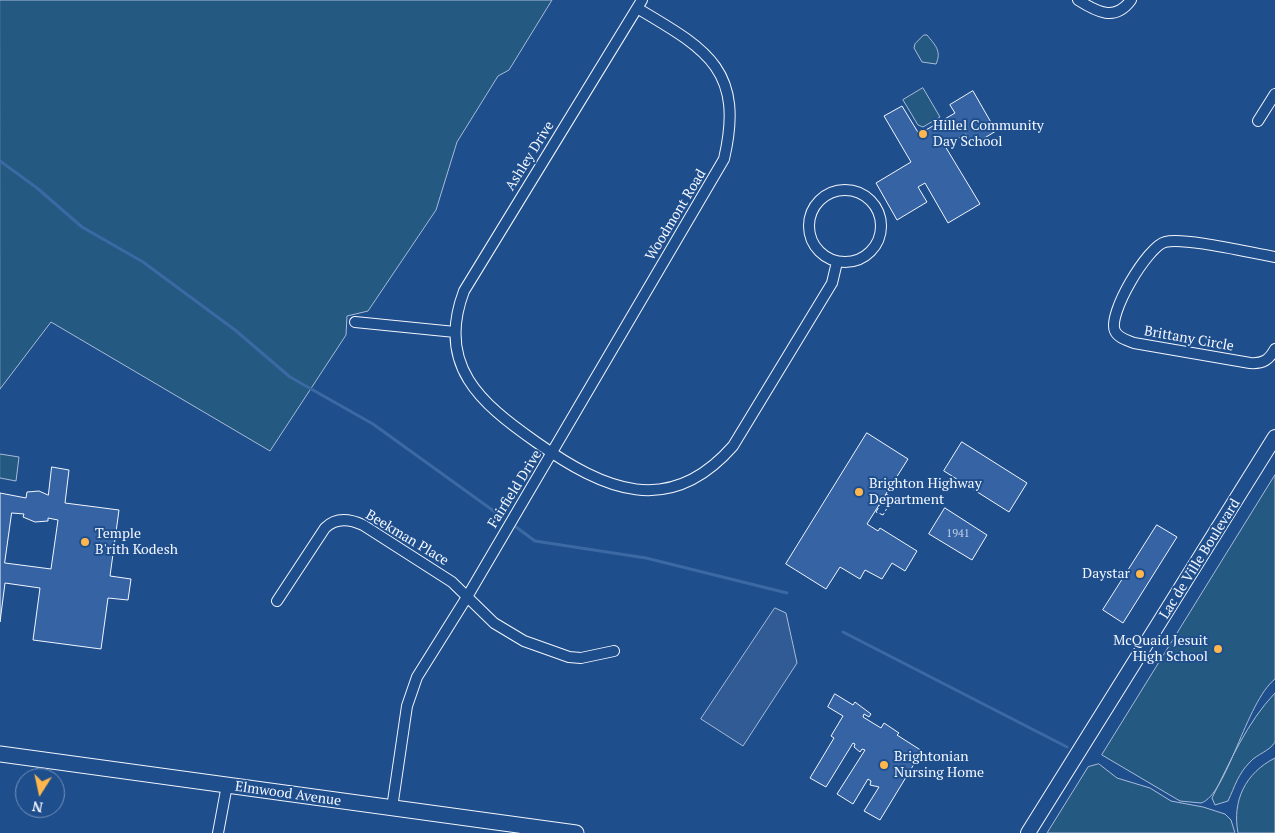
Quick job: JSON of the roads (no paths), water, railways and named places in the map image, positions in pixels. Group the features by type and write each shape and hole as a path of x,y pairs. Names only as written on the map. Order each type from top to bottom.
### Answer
{"main road":[{"name":"Elmwood Avenue","path":"0,754 392,808 510,828 576,833"}],"street":[{"path":"1078,0 1102,13 1114,14 1126,8 1131,0"},
{"name":"Ashley Drive","path":"550,452 494,412 475,391 458,355 455,332 459,304 472,278 639,4"},
{"name":"Woodmont Road","path":"550,452 712,183 724,159 730,133 731,109 725,86 714,62 688,38 639,4"},
{"path":"1258,121 1275,94"},
{"path":"848,190 859,193 873,204 881,220 881,232 878,243 865,256 849,262 837,262 827,258 812,242 809,221 812,210 823,198 837,191 848,190"},
{"name":"Brittany Circle","path":"1273,357 1261,363 1250,363 1134,343 1118,335 1113,318 1116,309 1143,262 1160,243 1168,241 1184,242 1275,257"},
{"name":"Fairfield Drive","path":"392,808 403,727 412,690 425,662 467,597 550,452 600,481 627,488 659,490 675,487 700,476 733,446 832,283 837,262"},
{"path":"355,322 455,332"},
{"name":"Lac de Ville Boulevard","path":"1028,833 1275,437"},
{"name":"Beekman Place","path":"277,601 325,528 333,522 346,520 363,525 452,582 494,623 524,641 581,658 614,651"},
{"path":"218,833 227,785"}],"waterway":[{"path":"0,161 37,188 82,227 143,262 235,330 290,377 373,424 502,517"},
{"path":"516,527 535,541 646,558 787,593"},
{"path":"843,632 1067,747"}],"place":[{"name":"Hillel Community Day School","path":"923,134"},
{"name":"Brighton Highway Department","path":"859,492"},
{"name":"Temple B'rith Kodesh","path":"85,542"},
{"name":"Daystar","path":"1140,574"},
{"name":"McQuaid Jesuit High School","path":"1218,649"},
{"name":"Brightonian Nursing Home","path":"884,765"}]}
